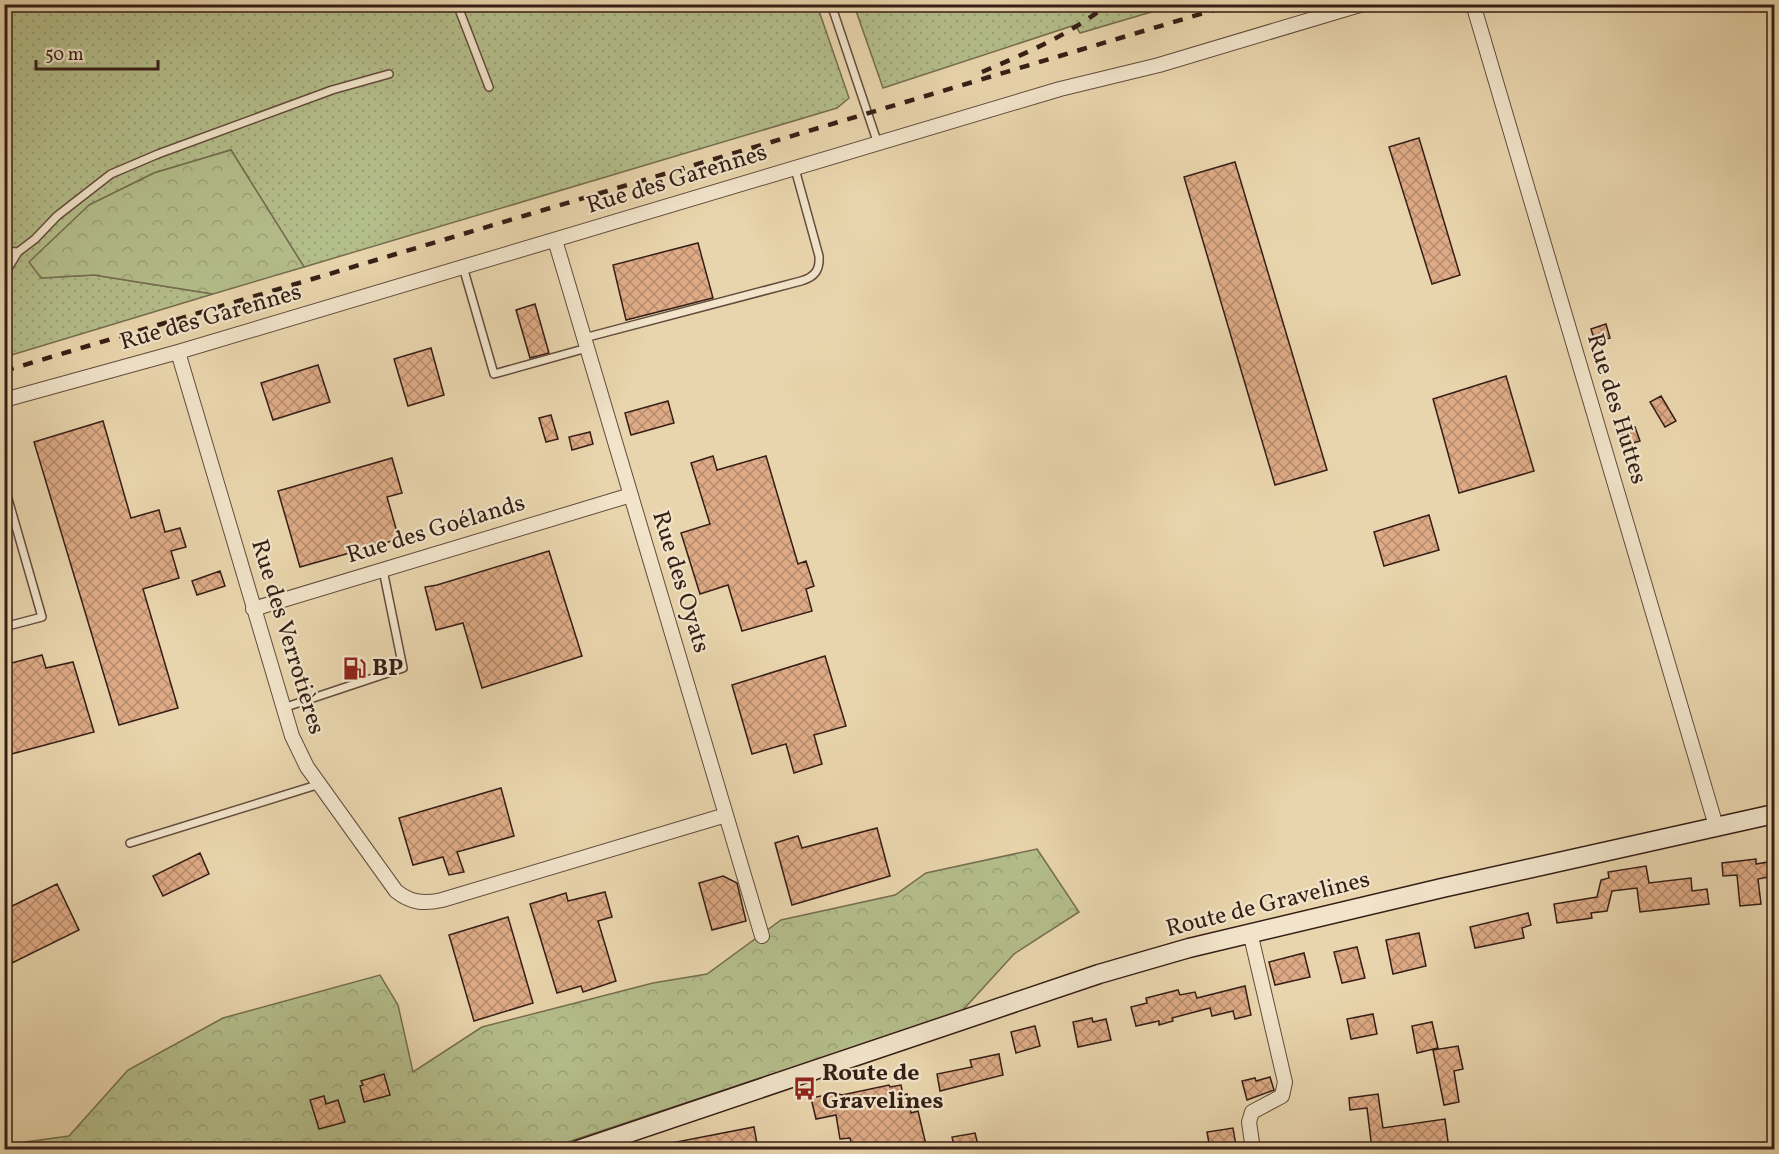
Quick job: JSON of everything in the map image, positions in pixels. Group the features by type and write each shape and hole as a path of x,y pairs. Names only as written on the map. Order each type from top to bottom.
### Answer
{"main road":[{"name":"Route de Gravelines","path":"589,1148 1100,974 1189,948 1250,932 1774,814"}],"street":[{"name":"Rue des Garennes","path":"7,399 178,352 1060,89 1160,65 1363,4"},
{"name":"Rue des Huttes","path":"1473,4 1716,826"},
{"name":"Rue des Oyats","path":"555,240 762,936"},
{"name":"Rue des Verrotières","path":"178,352 253,609 298,749 389,883 402,896 419,902 442,900 726,815"},
{"name":"Rue des Goélands","path":"253,609 631,495"},
{"path":"1250,932 1285,1082 1282,1096 1252,1112 1249,1122 1253,1149"}],"lane":[{"path":"457,4 489,87"},
{"path":"831,4 878,144"},
{"path":"4,275 18,252 35,239 57,216 111,174 158,154 321,94 388,74"},
{"path":"463,267 494,375 586,343 813,276 819,268 819,256 795,169"},
{"path":"4,251 18,252"},
{"path":"4,382 7,399"},
{"path":"4,485 42,616 4,627"},
{"path":"283,708 403,668 383,570"},
{"path":"130,843 320,784"}],"green space":[{"path":"854,4 1175,5 1080,33 1075,25 883,88"},
{"path":"5,5 817,5 849,98 837,108 304,267 231,150 154,173 89,205 41,278 94,275 213,294 5,357"},
{"path":"231,150 304,267 213,294 94,275 41,278 29,262 89,205 154,173"},
{"path":"1037,849 1079,912 1014,954 962,1011 547,1149 5,1150 4,1145 69,1136 128,1070 223,1018 380,975 398,1005 413,1072 482,1027 653,983 707,974 781,920 895,895 926,873"}],"building":[{"path":"1419,138 1460,275 1432,284 1389,147"},
{"path":"1235,162 1327,470 1275,485 1184,177"},
{"path":"698,243 713,298 626,320 613,265"},
{"path":"535,304 549,353 530,358 516,310"},
{"path":"1606,324 1610,338 1595,342 1591,329"},
{"path":"431,348 444,395 408,406 394,359"},
{"path":"318,365 330,402 273,420 261,383"},
{"path":"1506,376 1534,471 1459,493 1433,399"},
{"path":"1661,396 1676,421 1665,427 1650,402"},
{"path":"668,401 674,423 631,435 625,413"},
{"path":"551,415 558,439 546,442 539,418"},
{"path":"103,421 131,518 159,510 165,532 180,528 186,547 171,551 179,578 143,589 178,708 119,725 34,442"},
{"path":"1635,427 1640,441 1626,445 1621,431"},
{"path":"590,432 593,444 572,450 569,437"},
{"path":"713,456 717,470 766,456 798,564 806,561 814,586 806,589 812,611 742,631 728,585 700,594 681,533 710,524 691,463"},
{"path":"392,458 402,493 387,497 399,539 300,567 278,491"},
{"path":"1429,515 1439,550 1384,566 1374,532"},
{"path":"549,551 582,656 482,688 463,623 436,630 425,587"},
{"path":"220,571 225,586 197,595 192,581"},
{"path":"42,655 46,668 73,662 94,732 4,756 4,665"},
{"path":"825,656 846,726 814,735 822,764 794,773 786,744 752,754 732,685"},
{"path":"501,788 514,836 457,852 464,872 449,875 443,857 413,865 399,818"},
{"path":"877,828 890,876 792,905 775,843 798,836 802,848"},
{"path":"200,853 209,874 163,896 153,876"},
{"path":"1756,859 1756,864 1774,861 1774,876 1758,879 1761,904 1740,906 1737,875 1723,876 1722,863"},
{"path":"1646,866 1649,883 1691,878 1692,891 1707,889 1709,904 1640,912 1637,888 1612,891 1607,911 1591,913 1592,918 1557,923 1554,904 1597,897 1601,880 1609,878 1608,872"},
{"path":"723,876 737,883 746,921 712,930 699,883"},
{"path":"57,884 79,930 12,963 4,947 4,910"},
{"path":"605,892 612,917 598,921 616,981 583,992 581,986 557,993 530,904 566,893 568,901"},
{"path":"1528,913 1531,925 1522,928 1524,938 1475,948 1470,927"},
{"path":"508,917 533,1003 474,1021 449,935"},
{"path":"1419,933 1426,966 1393,974 1386,940"},
{"path":"1357,947 1365,978 1342,983 1334,952"},
{"path":"1304,953 1310,977 1275,985 1269,962"},
{"path":"1245,986 1251,1015 1235,1019 1233,1011 1212,1016 1210,1008 1172,1018 1173,1021 1159,1025 1159,1021 1136,1026 1131,1007 1147,1003 1146,998 1178,990 1180,995 1195,992 1197,998"},
{"path":"1373,1014 1377,1034 1351,1039 1347,1019"},
{"path":"1092,1018 1093,1022 1106,1019 1111,1040 1078,1047 1073,1022"},
{"path":"1432,1022 1438,1048 1417,1053 1412,1026"},
{"path":"1035,1026 1040,1046 1016,1053 1011,1032"},
{"path":"1458,1046 1463,1069 1454,1071 1459,1102 1444,1105 1433,1050"},
{"path":"999,1054 1003,1075 940,1091 937,1074 972,1067 970,1060"},
{"path":"384,1074 390,1095 364,1102 361,1081"},
{"path":"1270,1077 1274,1090 1247,1100 1242,1081 1255,1078 1256,1081"},
{"path":"889,1085 890,1087 901,1085 903,1095 907,1094 911,1113 918,1111 927,1149 907,1149 907,1146 887,1149 853,1149 850,1138 840,1139 836,1115 816,1119 811,1098 836,1093 842,1095"},
{"path":"1378,1094 1383,1128 1445,1119 1449,1149 1372,1149 1367,1108 1350,1110 1349,1098"},
{"path":"324,1096 326,1104 338,1100 345,1122 319,1129 310,1100"},
{"path":"754,1127 758,1149 672,1149 671,1143"},
{"path":"1233,1128 1236,1146 1210,1149 1207,1132"},
{"path":"975,1133 979,1149 955,1149 952,1137"}],"railway":[{"path":"982,72 1063,34 1108,4"},
{"path":"4,371 1234,4"}],"place":[{"name":"BP","path":"354,669"},
{"name":"Route de Gravelines","path":"804,1088"}]}
